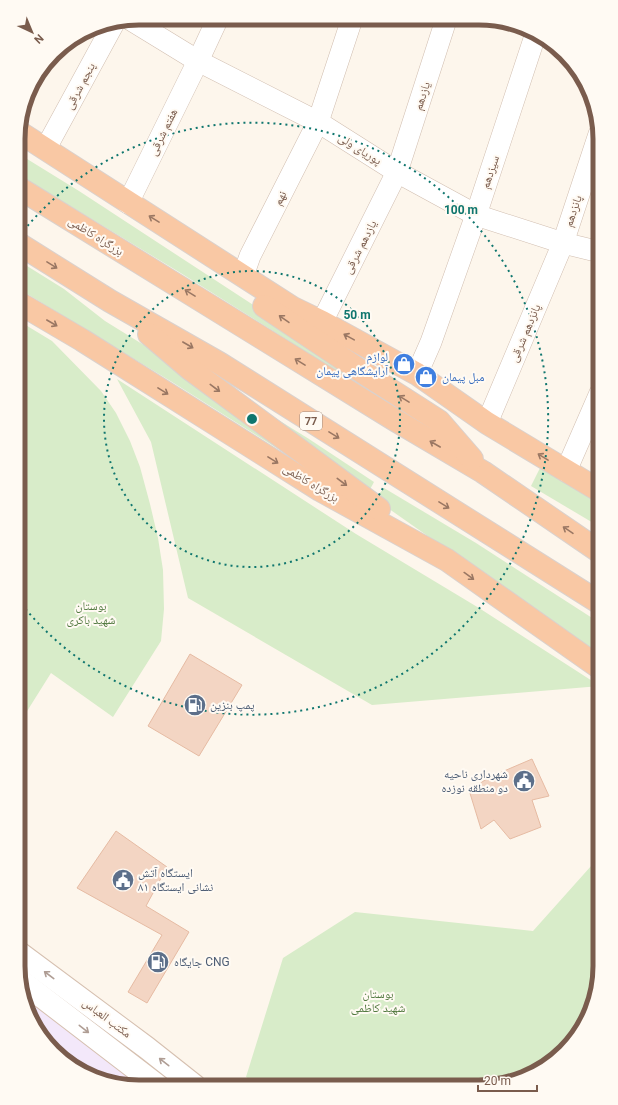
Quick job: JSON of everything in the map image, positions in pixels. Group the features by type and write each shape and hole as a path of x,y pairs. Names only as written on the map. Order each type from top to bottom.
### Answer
{"highway":[{"path":"25,136 293,308 322,322 417,374 487,423 593,488"},
{"name":"بزرگراه کاظمی","path":"25,192 395,420 483,472 593,547"},
{"path":"179,235 240,289 342,359 439,421 483,472"},
{"name":"77","path":"25,248 110,301 219,363 593,599"},
{"path":"110,301 190,369 447,560"},
{"name":"بزرگراه کاظمی","path":"25,307 82,340 320,490 447,560 593,663"}],"main road":[{"name":"مکتب العباس","path":"25,957 147,1048 185,1080"},
{"name":"مکتب العباس","path":"26,985 150,1080"},
{"path":"64,1013 76,996"}],"street":[{"name":"پوریای ولی","path":"139,25 198,61 318,122 397,172 476,215 563,243 593,250"},
{"name":"هفتم شرقی","path":"128,202 215,25"},
{"name":"نهم","path":"243,276 250,256 318,122 350,25"},
{"name":"یازدهم","path":"397,172 444,25"},
{"name":"پنجم شرقی","path":"46,148 111,28"},
{"name":"سیزدهم","path":"417,374 431,342 476,215 534,39"},
{"name":"پانزدهم","path":"563,243 593,152"},
{"name":"یازدهم شرقی","path":"322,322 397,172"},
{"name":"پانزدهم شرقی","path":"487,423 563,243"},
{"path":"566,471 593,409"}],"shaded area":[{"path":"33,999 140,1080 109,1076 75,1061 53,1041 44,1030 32,1005"}],"green space":[{"path":"25,158 79,191 296,333 318,351 402,412 179,272 25,179"},
{"path":"25,265 64,289 105,321 147,347 196,385 319,473 286,454 172,382 25,293"},
{"name":"بوستان شهید باکری","path":"25,325 52,341 101,391 116,413 130,441 140,467 158,538 163,570 164,609 161,641 113,717 51,673 25,714"},
{"path":"117,379 356,534 479,608 593,681 593,687 372,705 188,598 151,442"},
{"path":"237,394 374,482 368,493"},
{"path":"540,468 593,500 593,523 531,486"},
{"path":"384,488 476,543 593,618 593,649 496,584 375,499"},
{"name":"بوستان شهید کاظمی","path":"593,864 593,974 587,1003 570,1036 543,1061 530,1068 509,1076 479,1080 250,1080 246,1077 283,958 355,912 533,931"}],"building":[{"name":"پمپ بنزین","path":"190,654 242,685 199,756 148,726"},
{"path":"532,759 549,796 532,800 541,827 510,839 494,820 481,829 469,790 490,777"},
{"path":"116,831 167,867 146,906 189,932 147,1003 128,992 162,935 77,888"}],"place":[{"name":"لوازم آرایشگاهی پیمان","path":"404,364"},
{"name":"مبل پیمان","path":"426,377"},
{"name":"پمپ بنزین","path":"195,705"},
{"name":"شهرداری ناحیه دو منطقه نوزده","path":"524,781"},
{"name":"ایستگاه آتش نشانی ایستگاه ۸۱","path":"123,880"},
{"name":"جایگاه CNG","path":"158,962"}]}
